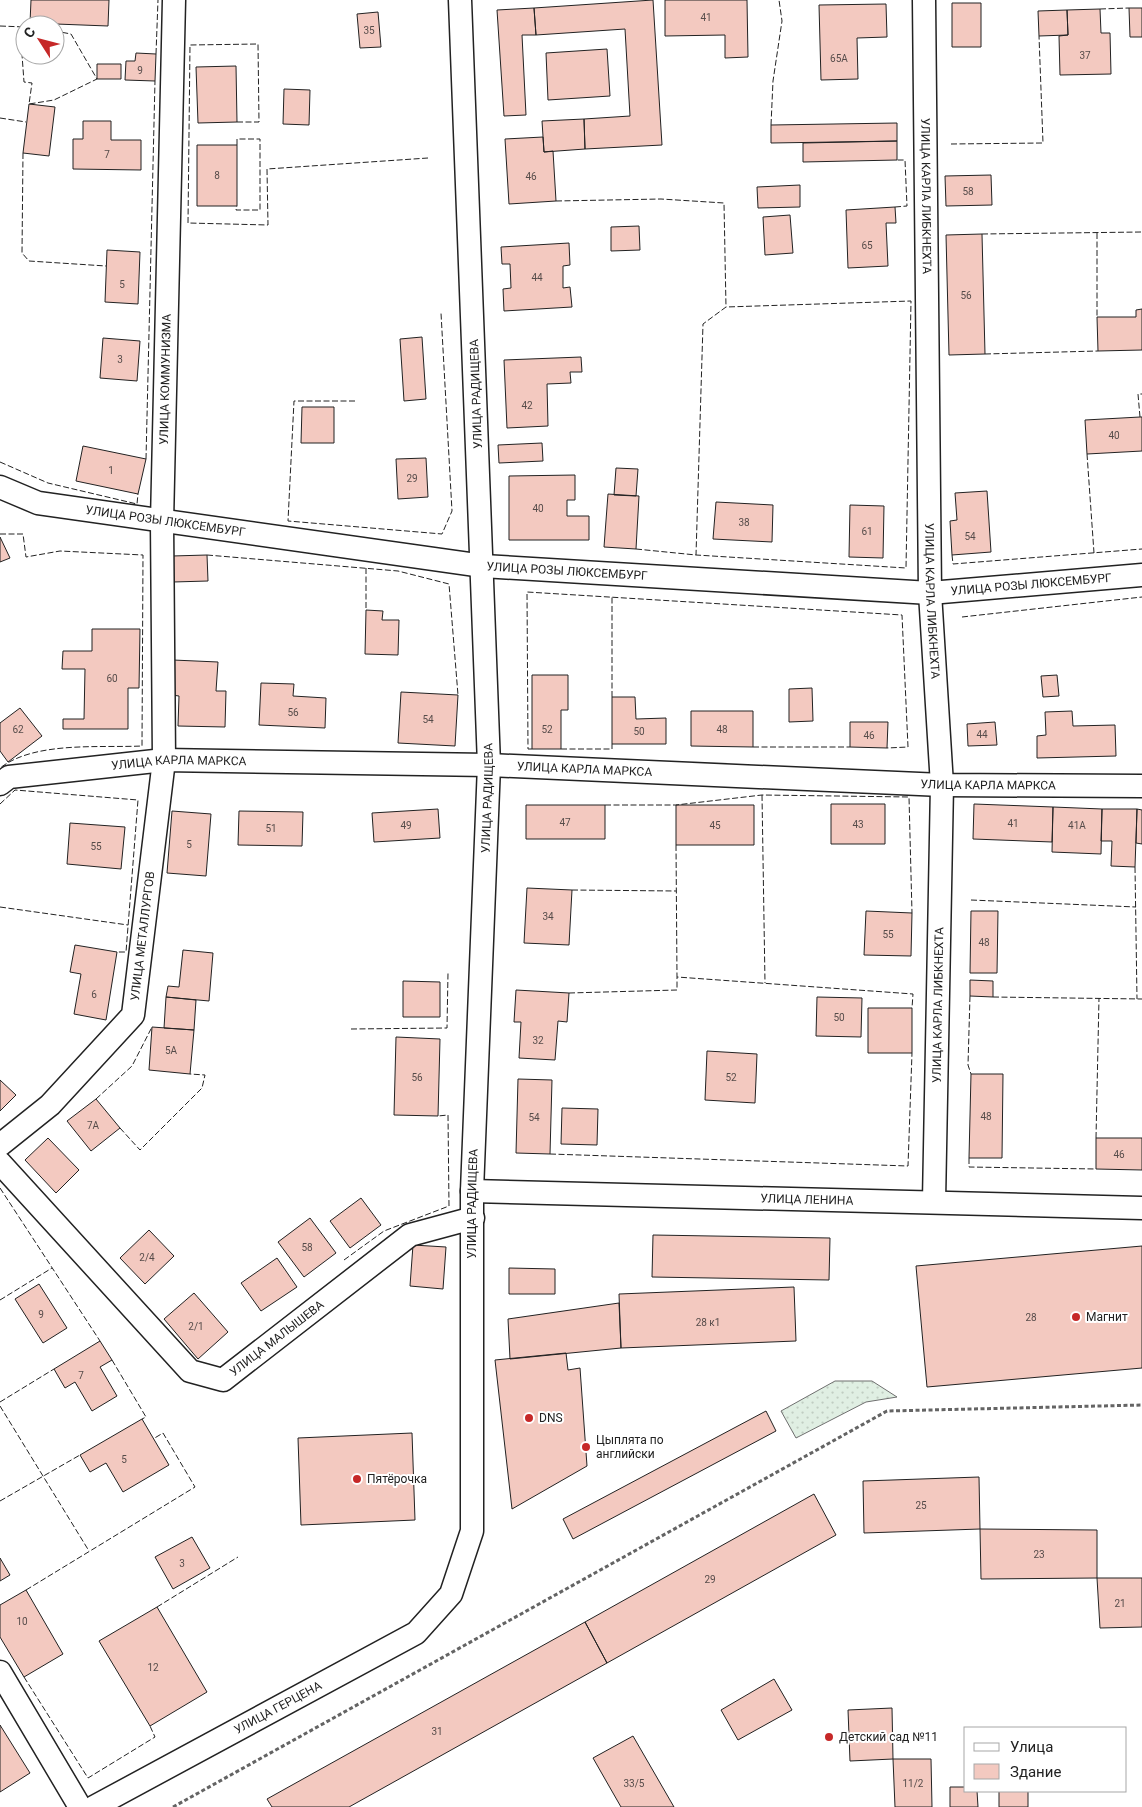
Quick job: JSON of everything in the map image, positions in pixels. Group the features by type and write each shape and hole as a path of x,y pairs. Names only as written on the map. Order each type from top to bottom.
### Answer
{"street":[{"name":"УЛИЦА КОММУНИЗМА","path":"164,760 162,522 174,0"},
{"name":"УЛИЦА РАДИЩЕВА","path":"451,1594 472,1531 472,1191 489,765 483,566 460,0"},
{"name":"УЛИЦА КАРЛА ЛИБКНЕХТА","path":"924,0 930,593 942,785 934,1201"},
{"name":"УЛИЦА РОЗЫ ЛЮКСЕМБУРГ","path":"0,487 38,503 483,566 930,593 1142,575"},
{"name":"УЛИЦА КАРЛА МАРКСА","path":"0,784 9,776 164,760 489,765 942,785 1142,786"},
{"name":"УЛИЦА МЕТАЛЛУРГОВ","path":"0,1145 50,1105 133,1015 164,760"},
{"name":"УЛИЦА МАЛЫШЕВА","path":"0,1164 190,1371 223,1380 410,1235 473,1218"},
{"name":"УЛИЦА ЛЕНИНА","path":"472,1191 934,1201 1142,1208"},
{"name":"УЛИЦА ГЕРЦЕНА","path":"94,1807 416,1633 451,1594"},
{"path":"0,1672 80,1807"}],"path":[{"path":"173,1807 887,1411 1142,1405"}],"green space":[{"path":"835,1381 872,1381 897,1397 866,1402 796,1438 781,1411"}],"building":[{"path":"31,0 109,0 108,26 65,24 65,15 30,15"},
{"path":"653,0 662,145 585,149 584,119 630,116 625,29 536,35 534,8"},
{"path":"665,0 747,0 748,57 725,58 725,35 665,36"},
{"path":"952,3 981,3 981,47 952,47"},
{"path":"886,4 887,37 857,38 858,79 821,80 819,5"},
{"path":"534,8 536,35 522,35 526,115 504,116 497,10"},
{"path":"1129,8 1142,8 1142,37 1130,37"},
{"path":"1100,9 1101,33 1110,33 1111,74 1060,75 1059,36 1068,35 1067,10"},
{"path":"1067,10 1068,35 1039,36 1038,11"},
{"path":"378,12 381,47 360,48 357,14"},
{"path":"607,49 610,96 548,100 546,53"},
{"path":"136,53 156,54 155,81 125,80 126,61 135,61"},
{"path":"97,64 121,64 121,79 97,79"},
{"path":"236,66 237,122 198,123 196,67"},
{"path":"284,89 310,90 309,125 283,124"},
{"path":"29,104 55,107 49,156 23,153"},
{"path":"584,119 585,149 544,152 542,121"},
{"path":"83,121 111,121 111,140 141,140 141,170 73,169 73,139 83,139"},
{"path":"897,123 897,141 771,143 771,125"},
{"path":"543,137 544,152 553,151 556,201 509,204 505,139"},
{"path":"897,141 897,160 803,162 803,143"},
{"path":"197,145 237,145 237,206 197,206"},
{"path":"991,175 992,205 946,206 945,176"},
{"path":"800,185 800,207 758,208 757,187"},
{"path":"895,207 896,223 886,223 888,266 848,268 846,210"},
{"path":"790,215 793,253 765,255 763,217"},
{"path":"639,226 640,250 611,251 611,227"},
{"path":"982,234 985,354 949,355 946,235"},
{"path":"569,243 570,265 563,266 563,288 570,287 572,307 504,311 503,289 511,288 510,264 502,264 501,247"},
{"path":"107,250 140,252 138,304 105,302"},
{"path":"1142,309 1142,350 1098,351 1097,317 1136,317 1136,310"},
{"path":"422,337 426,399 404,401 400,339"},
{"path":"103,338 140,341 137,381 100,378"},
{"path":"581,357 582,372 570,372 571,383 547,384 548,426 507,428 504,360"},
{"path":"302,407 334,407 334,443 301,443"},
{"path":"1142,417 1142,451 1087,454 1085,420"},
{"path":"542,443 543,461 499,463 498,445"},
{"path":"83,446 146,459 138,494 76,481"},
{"path":"426,458 428,497 398,499 396,459"},
{"path":"616,468 638,469 636,496 614,495"},
{"path":"575,475 575,500 567,500 567,516 589,516 589,540 509,540 509,476"},
{"path":"987,491 991,552 952,555 950,521 957,520 955,493"},
{"path":"608,494 639,496 636,549 604,547"},
{"path":"716,502 773,505 772,542 713,539"},
{"path":"850,505 884,506 883,558 849,557"},
{"path":"0,537 10,558 0,562"},
{"path":"207,555 208,581 173,582 172,556"},
{"path":"366,610 383,611 382,620 399,620 398,655 365,654"},
{"path":"92,629 140,629 139,688 128,688 128,729 63,729 63,719 84,719 85,669 62,669 63,651 92,651"},
{"path":"173,660 218,662 216,691 226,691 225,727 178,726 179,696 172,695"},
{"path":"532,675 568,675 568,710 561,710 561,749 532,749"},
{"path":"1057,675 1059,696 1043,697 1041,676"},
{"path":"261,683 294,684 293,696 326,698 325,728 259,725"},
{"path":"812,688 813,721 789,722 789,689"},
{"path":"401,692 458,695 455,746 398,743"},
{"path":"612,697 635,697 636,719 666,718 666,744 612,744"},
{"path":"20,708 42,736 8,762 0,751 0,723"},
{"path":"691,711 753,711 753,747 691,746"},
{"path":"1072,711 1073,726 1115,725 1116,756 1037,758 1037,736 1046,735 1045,712"},
{"path":"850,722 888,722 887,748 850,747"},
{"path":"995,722 997,745 968,746 967,724"},
{"path":"831,804 885,804 885,844 831,844"},
{"path":"974,804 1053,807 1052,842 973,839"},
{"path":"526,805 605,805 605,839 526,839"},
{"path":"676,805 754,805 754,845 676,845"},
{"path":"1053,807 1102,809 1101,854 1052,852"},
{"path":"438,809 440,838 374,842 372,813"},
{"path":"1102,809 1137,809 1135,867 1111,866 1112,841 1101,841"},
{"path":"1137,809 1142,810 1142,844 1136,843"},
{"path":"172,811 211,814 206,876 167,873"},
{"path":"239,811 303,812 302,846 238,845"},
{"path":"70,823 125,827 121,869 67,864"},
{"path":"527,888 572,890 569,945 524,943"},
{"path":"866,911 912,913 911,956 864,955"},
{"path":"971,911 998,911 997,973 970,973"},
{"path":"75,945 117,952 106,1020 74,1014 81,974 70,972"},
{"path":"183,950 213,953 209,1001 166,997 168,986 179,987"},
{"path":"970,980 993,981 993,997 970,996"},
{"path":"403,981 440,982 440,1017 403,1017"},
{"path":"516,990 569,993 567,1022 558,1021 555,1060 519,1058 521,1022 514,1022"},
{"path":"166,997 196,1000 194,1030 164,1028"},
{"path":"817,997 862,998 861,1037 816,1036"},
{"path":"868,1008 912,1008 912,1053 868,1053"},
{"path":"152,1027 194,1030 190,1074 149,1070"},
{"path":"396,1037 440,1039 438,1116 394,1115"},
{"path":"707,1051 757,1054 755,1103 705,1100"},
{"path":"971,1074 1003,1074 1002,1158 969,1158"},
{"path":"518,1079 552,1080 550,1154 516,1153"},
{"path":"0,1080 16,1095 0,1111"},
{"path":"96,1099 120,1128 91,1151 67,1121"},
{"path":"562,1108 598,1109 597,1145 561,1144"},
{"path":"48,1138 79,1170 56,1193 25,1160"},
{"path":"1096,1138 1142,1138 1142,1170 1096,1169"},
{"path":"361,1198 381,1225 350,1248 330,1221"},
{"path":"310,1218 336,1253 304,1277 278,1242"},
{"path":"149,1230 174,1256 145,1284 120,1258"},
{"path":"653,1235 830,1238 829,1280 652,1277"},
{"path":"413,1245 446,1247 443,1289 410,1286"},
{"path":"1142,1246 1142,1368 927,1387 916,1266"},
{"path":"277,1258 297,1287 261,1311 241,1283"},
{"path":"509,1268 555,1269 555,1294 509,1294"},
{"path":"39,1284 67,1328 43,1343 15,1299"},
{"path":"794,1287 796,1341 621,1348 619,1294"},
{"path":"194,1293 228,1332 198,1359 164,1319"},
{"path":"619,1303 621,1348 510,1359 508,1319"},
{"path":"100,1341 112,1360 100,1367 117,1396 92,1411 75,1382 65,1388 54,1369"},
{"path":"566,1353 568,1370 580,1368 587,1466 512,1509 495,1360"},
{"path":"766,1411 776,1431 573,1539 563,1519"},
{"path":"142,1419 169,1465 123,1492 106,1463 90,1472 80,1455"},
{"name":"Пятёрочка","path":"412,1433 415,1520 301,1525 298,1438"},
{"path":"979,1477 980,1529 864,1533 863,1481"},
{"path":"814,1494 836,1535 607,1663 585,1622"},
{"path":"980,1529 1097,1530 1097,1578 981,1579"},
{"path":"192,1537 210,1568 173,1589 155,1557"},
{"path":"0,1558 10,1575 0,1581"},
{"path":"1097,1578 1142,1578 1142,1627 1100,1628"},
{"path":"26,1590 63,1654 24,1677 0,1637 0,1605"},
{"path":"157,1607 207,1692 150,1726 99,1641"},
{"path":"585,1622 607,1663 349,1807 272,1807 267,1799"},
{"path":"774,1679 792,1710 738,1740 721,1710"},
{"path":"892,1708 893,1759 850,1761 848,1710"},
{"path":"0,1725 30,1773 0,1792"},
{"path":"633,1736 674,1807 621,1807 593,1758"},
{"path":"893,1759 931,1759 932,1807 895,1807"},
{"path":"950,1787 964,1787 964,1792 977,1792 978,1807 950,1807"},
{"path":"999,1792 1028,1792 1028,1807 999,1807"}],"fence":[{"path":"156,54 158,0"},
{"path":"771,125 773,81 782,21 779,0"},
{"path":"1100,9 1129,8"},
{"path":"0,26 15,27"},
{"path":"23,65 24,82 32,83 29,104 54,100 97,79 71,34 65,33"},
{"path":"951,144 1043,143 1039,36"},
{"path":"237,122 259,122 258,44 190,45 188,223 268,225 267,169 428,158"},
{"path":"146,459 155,81"},
{"path":"0,118 26,122"},
{"path":"237,145 237,139 260,139 260,210 236,210 237,206"},
{"path":"23,153 22,253 29,261 106,266"},
{"path":"895,207 907,206 905,160 897,160"},
{"path":"556,201 661,199 724,203 726,307"},
{"path":"982,234 1142,232"},
{"path":"1097,233 1097,317"},
{"path":"636,549 696,555 703,324 726,307 911,301 906,568 696,555"},
{"path":"355,401 294,401 288,521 442,534 452,511 441,313"},
{"path":"985,354 1098,351"},
{"path":"1140,417 1138,394 1142,394"},
{"path":"1087,454 1094,553"},
{"path":"0,462 48,483 137,504 138,494"},
{"path":"0,534 23,534 26,557 60,551 143,555 142,746 49,750 31,753 14,759 0,768"},
{"path":"952,555 953,564 1142,549"},
{"path":"207,555 398,571 449,584 458,695"},
{"path":"366,568 366,610"},
{"path":"532,749 528,749 527,592 902,615 908,747 887,748"},
{"path":"612,597 612,697"},
{"path":"962,617 1142,597"},
{"path":"561,749 612,749 612,744"},
{"path":"753,747 850,747"},
{"path":"0,804 15,790 138,800 126,952 117,952"},
{"path":"762,795 765,983"},
{"path":"605,805 676,805 762,795 909,797 912,913"},
{"path":"676,845 677,977 913,994 912,1008"},
{"path":"1135,867 1137,999"},
{"path":"572,890 676,891"},
{"path":"971,900 1136,907"},
{"path":"0,907 128,925"},
{"path":"351,1029 447,1028 448,973"},
{"path":"569,993 677,990 677,977"},
{"path":"970,996 968,1065 971,1074"},
{"path":"993,997 1142,999"},
{"path":"1096,1138 1099,998"},
{"path":"96,1099 132,1066 152,1027"},
{"path":"550,1154 908,1166 912,1053"},
{"path":"120,1128 140,1150 202,1088 205,1075 190,1074"},
{"path":"344,1260 384,1231 449,1206 448,1115 438,1116"},
{"path":"969,1158 969,1167 1096,1169"},
{"path":"0,1188 100,1341"},
{"path":"0,1300 52,1268"},
{"path":"112,1360 146,1417 142,1419"},
{"path":"0,1402 54,1369"},
{"path":"0,1406 89,1551"},
{"path":"26,1590 195,1487 163,1433 153,1439"},
{"path":"0,1501 80,1455"},
{"path":"157,1607 238,1557"},
{"path":"24,1677 88,1778 155,1737 150,1726"}],"place":[{"name":"Магнит","path":"1076,1317"},
{"name":"DNS","path":"529,1418"},
{"name":"Цыплята по английски","path":"586,1447"},
{"name":"Пятёрочка","path":"357,1479"},
{"name":"Детский сад №11","path":"829,1737"}]}
